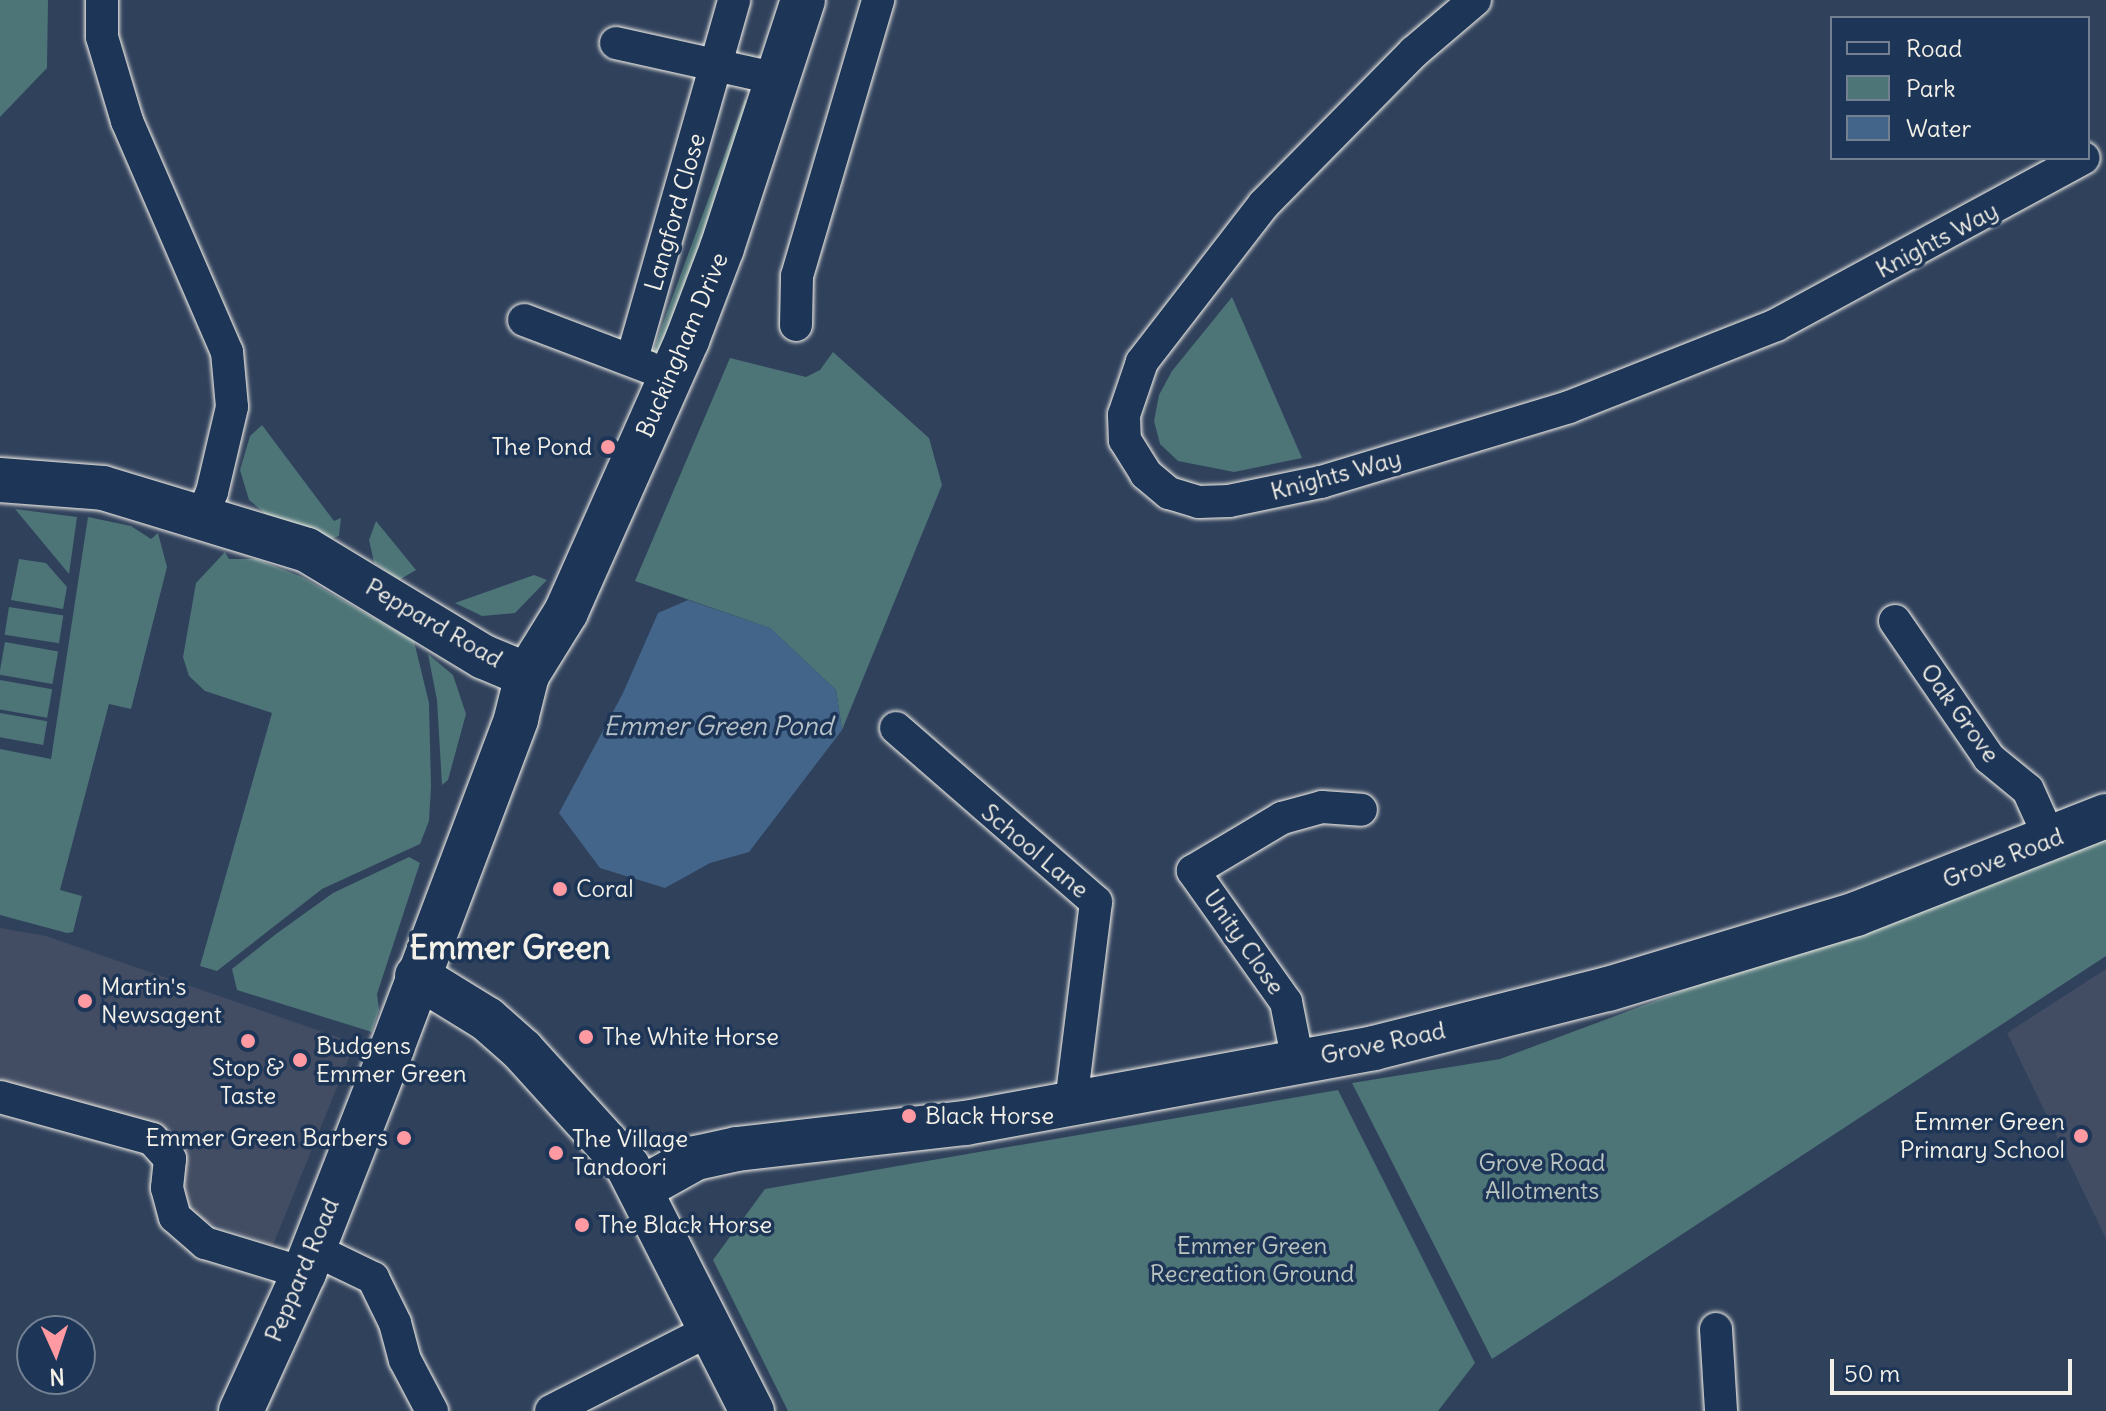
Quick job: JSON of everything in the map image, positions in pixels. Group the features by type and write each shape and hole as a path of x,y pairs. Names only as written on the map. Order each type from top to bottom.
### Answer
{"street":[{"path":"102,0 102,37 127,121 227,352 232,407 212,492 202,515"},
{"name":"Langford Close","path":"632,359 718,66 734,0"},
{"name":"Buckingham Drive","path":"527,675 566,612 670,379 722,248 803,0"},
{"path":"796,325 797,276 878,0"},
{"name":"Knights Way","path":"1475,0 1414,52 1264,204 1142,362 1130,388 1125,440 1146,474 1169,493 1199,502 1229,501 1321,482 1569,407 1776,325 2080,160"},
{"path":"616,43 779,79"},
{"path":"524,320 632,359 670,379"},
{"name":"Peppard Road","path":"0,480 89,486 202,515 307,550 484,657 527,675 511,733 308,1261 241,1411"},
{"name":"Oak Grove","path":"1895,621 1989,758 2028,790 2051,841"},
{"name":"School Lane","path":"896,728 1096,902 1071,1102"},
{"name":"Unity Close","path":"1298,1062 1286,1002 1193,871 1282,818 1322,807 1361,810"},
{"name":"Grove Road","path":"642,1188 696,1158 737,1149 966,1123 1298,1062 1608,989 1856,914 2051,841 2106,816"},
{"path":"417,976 487,1019 522,1050 642,1188 752,1411"},
{"path":"0,1097 152,1139 170,1159 167,1188 175,1217 205,1243 308,1261 373,1278 395,1323 405,1360 432,1411"},
{"path":"551,1411 712,1329"},
{"path":"1716,1329 1721,1411"}],"shaded area":[{"path":"0,928 46,936 355,1043 273,1245 187,1215 182,1158 156,1132 0,1080"},
{"name":"Emmer Green Primary School","path":"2106,969 2106,1239 2007,1033"}],"green space":[{"path":"0,0 48,0 47,68 0,117"},
{"path":"745,99 752,108 702,252 660,350 652,353"},
{"path":"1232,297 1302,458 1234,472 1178,461 1160,444 1154,421 1159,395 1172,371"},
{"path":"833,352 929,438 942,485 842,730 836,690 770,628 635,581 730,358 806,377 820,370"},
{"path":"262,425 334,521 341,518 339,536 330,539 267,515 249,500 240,470 250,436"},
{"path":"15,509 77,517 69,574"},
{"path":"88,517 131,526 151,539 158,533 167,567 131,709 109,704 60,890 82,896 73,932 67,933 0,915 0,749 51,759"},
{"path":"376,521 416,570 399,580 374,562 369,540"},
{"path":"225,552 229,559 256,559 302,577 414,641 429,703 431,787 429,821 420,844 322,889 217,971 200,966 272,713 205,691 189,676 183,657 196,583"},
{"path":"19,559 46,563 67,587 63,609 11,600"},
{"path":"534,575 547,580 515,613 482,616 455,603"},
{"path":"9,607 63,616 59,643 5,635"},
{"path":"5,642 58,651 52,684 0,675"},
{"path":"428,654 453,675 466,714 448,780 442,785 437,700"},
{"path":"0,680 52,689 47,718 0,709"},
{"path":"0,713 47,721 43,745 0,737"},
{"name":"Grove Road Allotments","path":"2106,833 2106,956 1492,1359 1352,1083 1500,1059"},
{"path":"409,857 420,863 377,994 379,1010 372,1032 237,990 232,969 276,934 333,893"},
{"name":"Emmer Green Recreation Ground","path":"1338,1090 1475,1363 1438,1411 788,1411 713,1260 765,1189"}],"water":[{"name":"Emmer Green Pond","path":"688,600 770,628 836,690 842,730 749,852 710,863 665,888 600,868 559,813 623,693 658,613"}],"place":[{"name":"The Pond","path":"608,447"},
{"name":"Coral","path":"560,889"},
{"name":"Martin's Newsagent","path":"85,1001"},
{"name":"The White Horse","path":"586,1037"},
{"name":"Stop & Taste","path":"248,1041"},
{"name":"Budgens Emmer Green","path":"300,1060"},
{"name":"Black Horse","path":"909,1116"},
{"name":"Emmer Green Primary School","path":"2081,1136"},
{"name":"Emmer Green Barbers","path":"404,1138"},
{"name":"The Village Tandoori","path":"556,1153"},
{"name":"The Black Horse","path":"582,1225"}],"district":[{"name":"Emmer Green","path":"510,948"}]}
